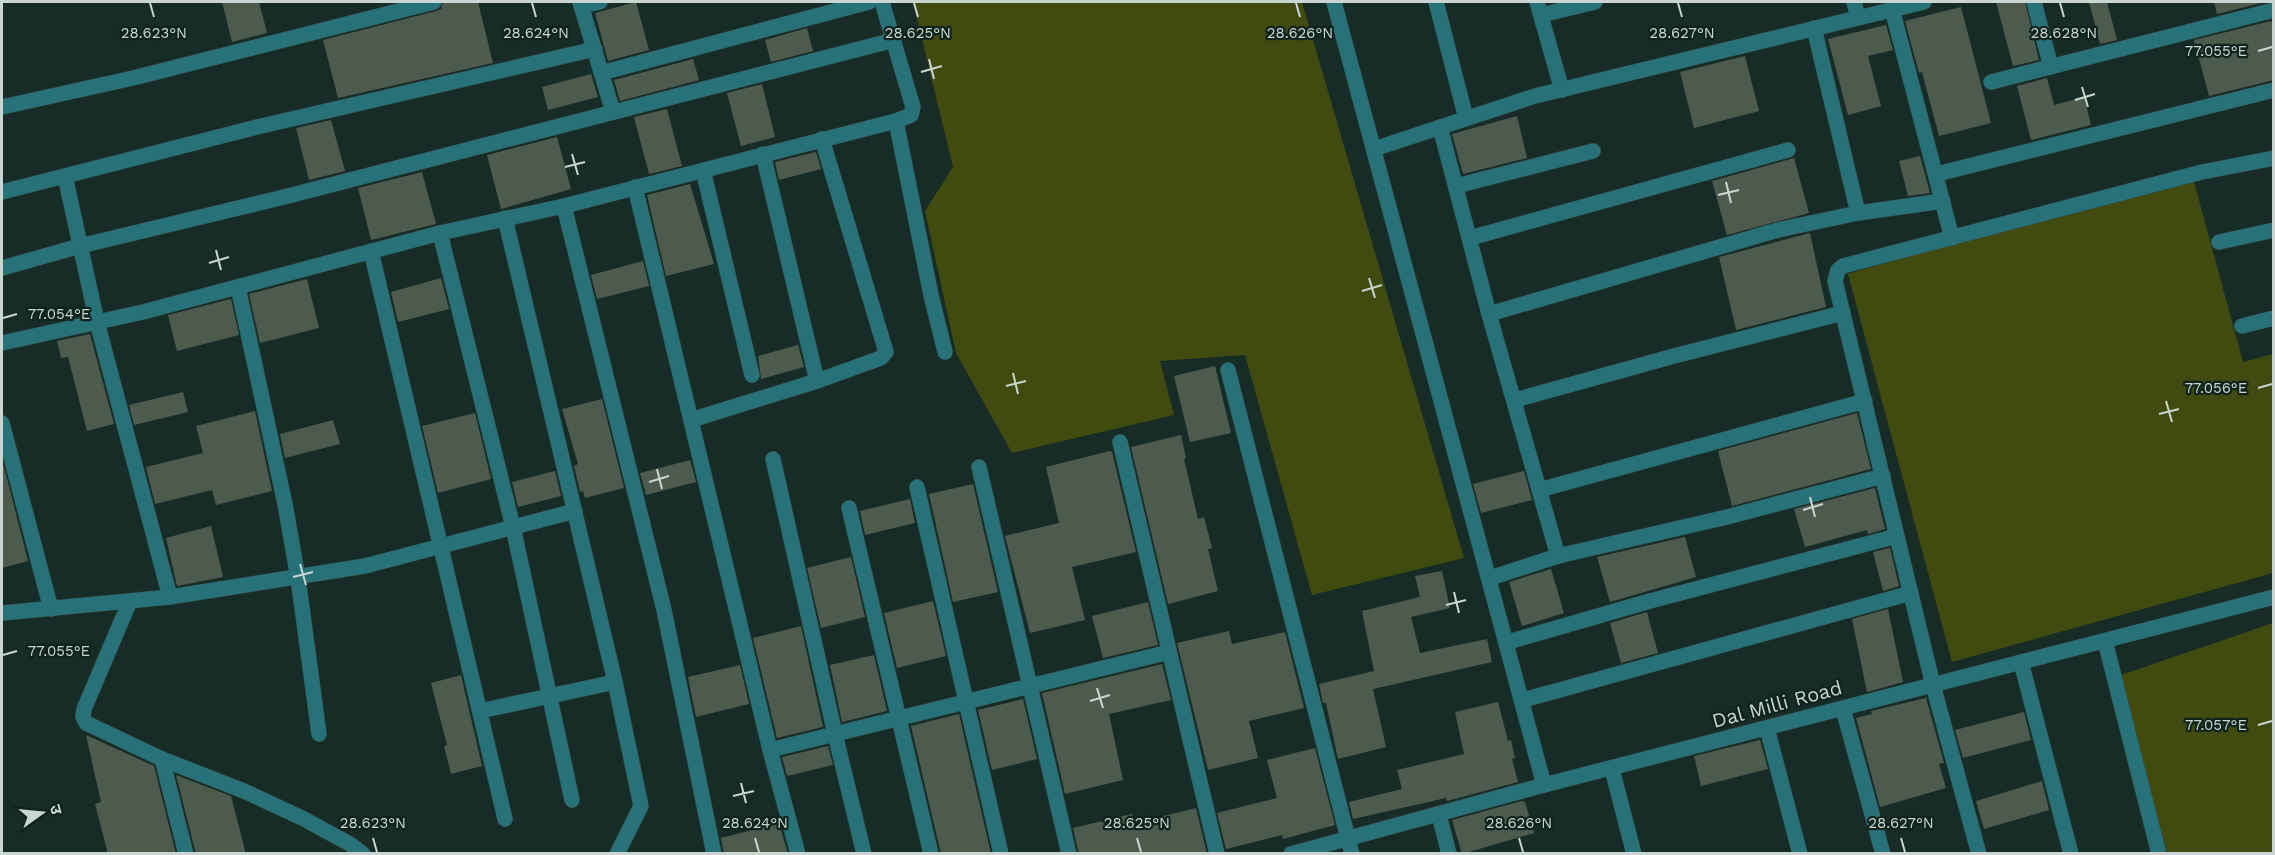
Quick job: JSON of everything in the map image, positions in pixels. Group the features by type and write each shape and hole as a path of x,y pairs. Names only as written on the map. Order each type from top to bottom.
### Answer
{"street":[{"path":"2,107 133,78 434,2"},
{"path":"600,2 581,4 613,112"},
{"path":"602,74 869,2"},
{"path":"2,343 98,322 440,233 564,206 763,153 896,121 911,115 913,106 882,2"},
{"path":"1334,2 1508,642 1544,785"},
{"path":"1436,2 1466,118"},
{"path":"1562,90 1539,8 1595,2"},
{"path":"1854,2 1858,17"},
{"path":"1374,149 1466,118 1562,90 1924,2"},
{"path":"2034,2 2050,67"},
{"path":"1991,82 2274,10 2271,2"},
{"path":"1892,9 1952,238"},
{"path":"1814,28 1858,213"},
{"path":"2,268 80,246 295,194 894,40"},
{"path":"2,192 256,128 595,49"},
{"path":"1937,174 2274,90"},
{"path":"896,121 931,296 945,352"},
{"path":"1440,127 1558,556"},
{"path":"691,420 817,381 881,358 886,352 822,139"},
{"path":"1470,238 1788,150"},
{"path":"1456,186 1593,151"},
{"path":"763,153 817,381"},
{"path":"1979,854 1933,685 1835,281 1838,270 1843,266 2202,172 2274,158"},
{"path":"703,170 752,375"},
{"path":"65,176 98,322 170,597"},
{"path":"635,187 798,854"},
{"path":"1490,314 1778,231 1858,213 1943,201"},
{"path":"564,206 664,610 714,854"},
{"path":"506,218 615,682 641,806 617,854"},
{"path":"2219,242 2274,230"},
{"path":"440,233 513,527 572,800"},
{"path":"371,251 505,819"},
{"path":"238,287 285,504 298,578 319,734"},
{"path":"1515,400 1843,313"},
{"path":"2242,326 2274,318"},
{"path":"1228,370 1351,846"},
{"path":"1539,490 1864,401"},
{"path":"2,423 51,609"},
{"path":"1120,442 1217,854"},
{"path":"773,459 864,854"},
{"path":"979,467 1069,854"},
{"path":"1490,578 1558,556 1727,517 1883,476"},
{"path":"917,487 1001,854"},
{"path":"849,508 931,854"},
{"path":"2,613 170,597 298,578 365,566 575,511"},
{"path":"1508,642 1650,601 1897,536"},
{"path":"1523,700 1911,593"},
{"name":"Dal Milli Road","path":"1291,854 1351,846 1439,815 1544,785 2274,597"},
{"path":"130,601 82,717 86,723 162,759 244,791 302,818 350,844 363,854"},
{"path":"2105,641 2160,854"},
{"path":"771,750 1169,652"},
{"path":"2020,663 2071,854"},
{"path":"480,711 615,682"},
{"path":"1843,709 1882,854"},
{"path":"1767,728 1800,854"},
{"path":"162,759 186,854"},
{"path":"1612,769 1634,854"},
{"path":"1439,815 1449,854"}],"green space":[{"path":"913,2 1302,2 1464,558 1312,595 1245,355 1160,361 1174,415 1012,453 956,353 925,211 953,167"},
{"path":"2191,171 2243,362 2273,354 2273,573 1952,662 1848,274"},
{"path":"2273,623 2273,853 2167,853 2118,676"}],"building":[{"path":"222,2 259,2 267,33 232,42"},
{"path":"443,2 478,2 493,63 338,98 323,40 436,11 441,9"},
{"path":"636,2 649,50 608,61 595,13"},
{"path":"1996,2 2025,2 2039,60 2013,66"},
{"path":"2089,2 2107,2 2117,40 2100,44"},
{"path":"2214,2 2261,2 2261,3 2217,14"},
{"path":"1961,7 1991,123 1939,136 1922,72 1919,73 1905,21"},
{"path":"2271,21 2274,28 2274,80 2209,96 2194,40"},
{"path":"1886,25 1893,50 1868,56 1881,106 1848,115 1828,39"},
{"path":"807,28 813,51 771,62 765,40"},
{"path":"1745,56 1759,111 1694,128 1680,72"},
{"path":"693,59 699,80 620,101 614,80"},
{"path":"591,74 598,97 548,110 542,87"},
{"path":"2047,78 2054,105 2084,97 2091,125 2031,140 2017,86"},
{"path":"762,84 775,137 741,146 727,93"},
{"path":"667,109 682,166 649,174 634,117"},
{"path":"1517,116 1527,158 1463,174 1452,134"},
{"path":"331,120 345,171 309,180 296,128"},
{"path":"557,137 571,189 501,209 487,155"},
{"path":"816,152 821,169 779,180 775,162"},
{"path":"1920,156 1930,193 1908,196 1899,161"},
{"path":"1794,158 1809,213 1727,235 1712,181"},
{"path":"422,172 436,224 371,240 358,188"},
{"path":"690,184 714,264 666,276 647,195"},
{"path":"1810,233 1826,307 1736,330 1719,257"},
{"path":"643,261 649,286 597,299 591,275"},
{"path":"441,278 449,309 398,322 391,292"},
{"path":"307,279 319,328 260,343 249,294"},
{"path":"231,299 239,335 177,351 168,315"},
{"path":"90,334 114,424 87,431 68,357 61,358 57,341"},
{"path":"798,345 804,367 761,379 758,356"},
{"path":"1215,366 1231,433 1190,442 1174,376"},
{"path":"183,392 188,412 134,425 129,405"},
{"path":"602,399 624,488 585,498 583,491 580,492 574,466 578,464 562,409"},
{"path":"255,411 272,491 216,505 212,490 155,504 146,467 203,453 196,426"},
{"path":"475,413 491,479 438,493 422,426"},
{"path":"1857,413 1871,469 1732,506 1718,451"},
{"path":"333,420 340,444 285,458 280,434"},
{"path":"1181,435 1186,458 1184,459 1198,519 1204,517 1212,548 1208,549 1218,591 1168,604 1131,447"},
{"path":"1110,451 1136,552 1072,567 1085,620 1030,633 1005,536 1059,523 1046,467"},
{"path":"2,459 28,561 2,568"},
{"path":"690,460 696,482 646,495 640,473"},
{"path":"555,471 561,496 518,507 512,482"},
{"path":"1524,471 1532,500 1481,513 1473,484"},
{"path":"973,484 998,592 953,602 929,494"},
{"path":"1875,488 1885,529 1868,534 1867,530 1805,547 1794,509"},
{"path":"910,499 915,523 865,535 860,511"},
{"path":"211,526 223,577 177,586 166,538"},
{"path":"1685,537 1696,577 1610,602 1597,557"},
{"path":"1890,548 1899,586 1883,591 1873,552"},
{"path":"851,557 865,617 821,628 807,568"},
{"path":"1551,569 1564,613 1522,626 1509,582"},
{"path":"1442,571 1450,608 1411,617 1420,653 1487,639 1492,662 1373,689 1386,747 1338,759 1326,703 1323,703 1319,684 1374,671 1362,611 1420,597 1415,576"},
{"path":"933,601 946,656 897,668 884,613"},
{"path":"1148,602 1158,645 1103,658 1092,616"},
{"path":"1888,609 1903,682 1867,692 1852,619"},
{"path":"1647,612 1658,653 1621,663 1610,623"},
{"path":"801,626 823,727 777,738 753,638"},
{"path":"1229,631 1232,644 1285,632 1304,708 1249,721 1258,758 1208,770 1177,643"},
{"path":"874,655 887,711 842,722 830,665"},
{"path":"1162,664 1171,700 1109,714 1123,780 1065,794 1042,693"},
{"path":"740,665 749,704 696,717 688,677"},
{"path":"461,675 482,766 451,774 444,746 447,745 431,683"},
{"path":"1926,698 1944,763 1939,764 1946,788 1880,807 1856,718 1872,714 1871,711"},
{"path":"1023,699 1037,759 992,770 978,710"},
{"path":"1498,702 1508,741 1511,740 1515,758 1512,759 1518,782 1447,801 1446,798 1353,819 1349,802 1402,789 1397,770 1464,754 1455,712"},
{"path":"2024,712 2031,740 1963,758 1955,730"},
{"path":"959,714 991,854 941,854 911,726"},
{"path":"86,735 154,766 176,854 108,854 95,804 101,802"},
{"path":"1760,740 1768,769 1701,786 1694,756"},
{"path":"828,746 833,765 787,776 782,757"},
{"path":"1315,748 1335,825 1283,839 1282,835 1226,849 1217,813 1277,798 1267,760"},
{"path":"176,775 231,796 246,854 196,854"},
{"path":"2042,781 2049,810 1984,829 1976,801"},
{"path":"1525,802 1534,833 1462,854 1452,820"},
{"path":"1196,808 1207,854 1079,854 1073,828 1132,814 1134,823"},
{"path":"779,823 788,854 724,854 721,838"}]}
